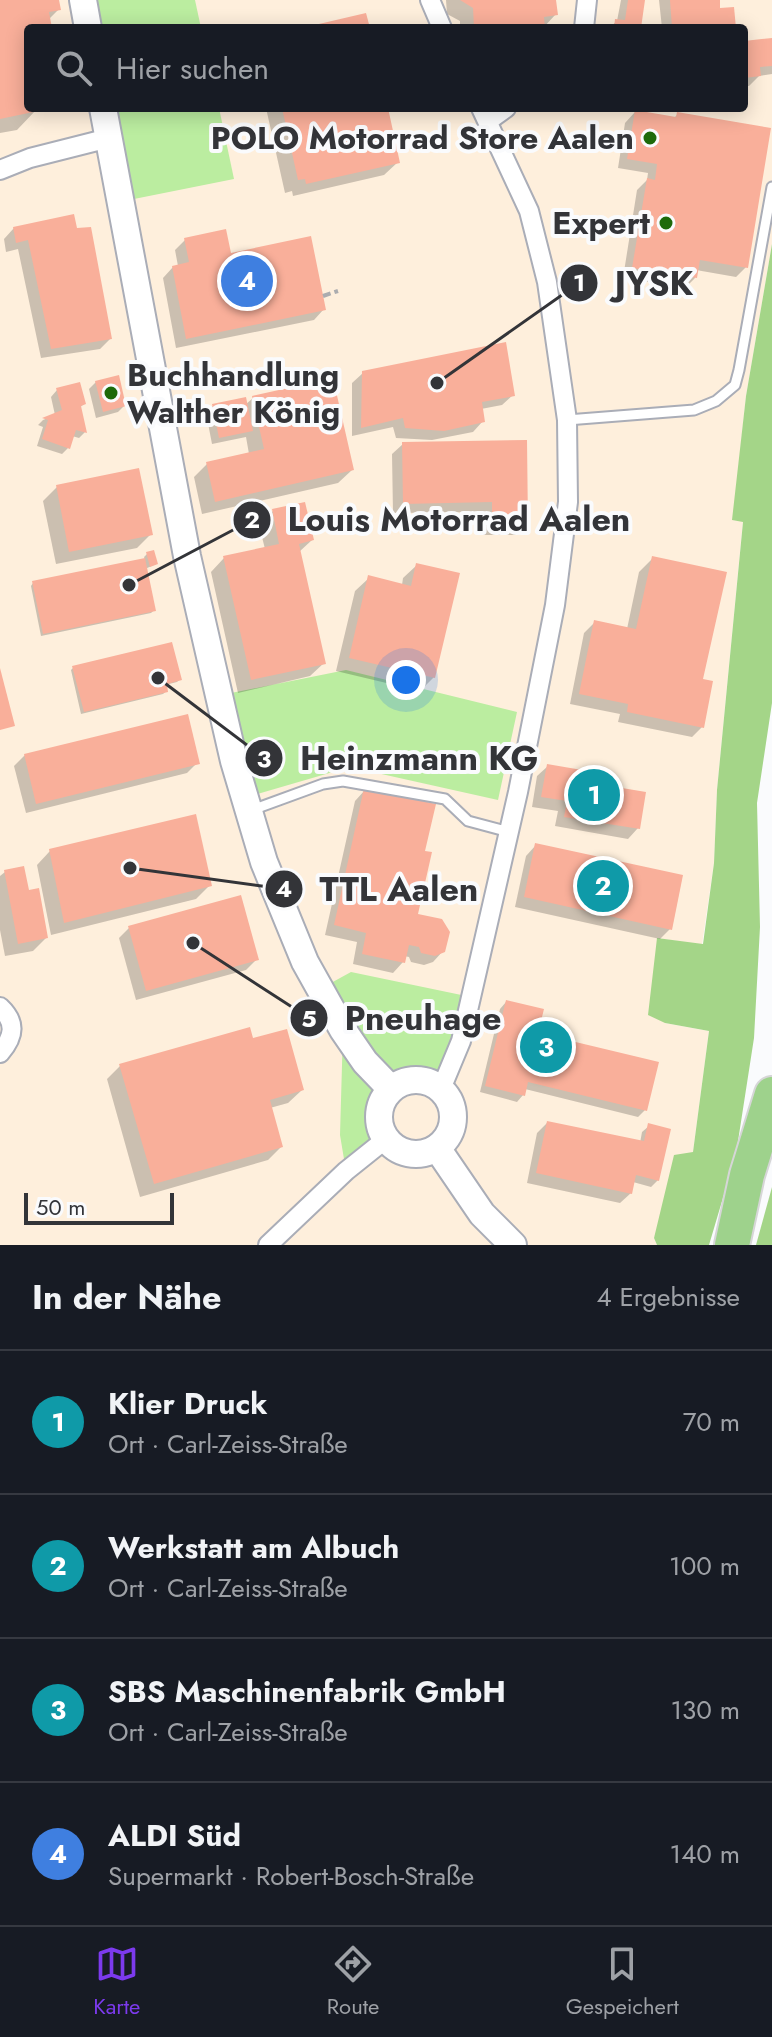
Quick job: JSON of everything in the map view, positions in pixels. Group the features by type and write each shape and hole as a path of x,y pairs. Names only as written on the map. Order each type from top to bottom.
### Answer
{"highway":[{"path":"734,1233 747,1175 772,1094"},
{"path":"734,1233 758,1170 772,1144"}],"street":[{"path":"83,0 87,24"},
{"path":"430,0 440,24"},
{"path":"584,24 587,0"},
{"path":"104,112 187,556 248,811 264,862 305,962 343,1030 365,1062 391,1089"},
{"path":"441,1089 461,1041 509,832 555,605 568,502 567,420 547,282 529,211 484,114"},
{"path":"0,170 30,158 109,138"},
{"path":"0,1007 12,1026 11,1042 0,1053"},
{"path":"417,1079 441,1089 450,1101 454,1119 448,1136 437,1148 425,1154 410,1154 396,1149 379,1125 383,1098 403,1081 417,1079"},
{"path":"268,1245 346,1171 386,1139"},
{"path":"437,1148 482,1214 513,1245"}],"lane":[{"path":"567,420 694,410 716,401 735,385 772,187"},
{"path":"248,811 323,784 343,781 445,799 468,821 509,832"}],"path":[{"path":"323,296 338,291"}],"shaded area":[{"path":"0,0 772,0 772,244 746,396 733,520 743,521 717,790 714,863 702,945 657,938 665,1023 709,1031 693,1152 654,1238 657,1245 0,1245"}],"green space":[{"path":"92,0 195,0 200,24 97,24"},
{"path":"113,112 220,112 234,179 129,200"},
{"path":"772,244 772,703 757,803 760,927 754,1038 736,1154 709,1245 657,1245 654,1238 674,1155 693,1152 709,1031 665,1023 648,1015 657,938 703,944 714,863 717,790 743,522 732,520 746,396"},
{"path":"346,670 517,712 498,800 350,767 251,796 226,694"},
{"path":"351,972 471,997 441,1089 413,1080 391,1088 384,1097 381,1109 386,1139 346,1171 340,1135 343,1030 320,989"},
{"path":"772,1187 772,1245 756,1245"}],"building":[{"path":"0,0 59,0 61,10 49,12 51,24 24,24 24,112 33,112 0,119"},
{"path":"460,0 556,0 558,15 544,17 545,24 474,24 473,8"},
{"path":"628,0 645,0 642,24 614,24 615,19 625,20"},
{"path":"670,0 720,0 720,8 734,7 736,24 672,24"},
{"path":"366,13 369,24 319,24"},
{"path":"772,38 772,66 760,67 761,76 748,78 748,41"},
{"path":"283,112 389,112 400,163 306,184 305,179 298,180"},
{"path":"635,112 676,117 677,112 771,128 748,268 700,260 697,278 632,268 647,178 655,180 657,164 627,159"},
{"path":"74,214 77,228 91,227 112,339 51,349 28,240 16,243 13,227"},
{"path":"226,229 231,253 311,236 326,310 186,339 172,266 189,262 184,238"},
{"path":"506,342 515,396 482,402 485,422 444,431 405,428 403,418 361,428 362,371"},
{"name":"Buchhandlung Walther König","path":"119,375 126,406 103,412 95,381"},
{"path":"333,378 354,470 215,502 206,462 264,449 252,396"},
{"path":"80,382 86,404 81,406 87,433 76,430 70,449 42,439 48,420 42,418 62,410 56,388"},
{"path":"246,397 253,431 219,438 212,404"},
{"path":"527,440 528,525 492,526 492,502 403,504 402,442"},
{"path":"139,468 153,535 69,552 56,485"},
{"path":"305,502 314,540 299,544 326,664 251,680 223,556 279,544 272,509"},
{"path":"154,550 158,564 150,567 146,552"},
{"path":"652,556 727,572 703,679 713,681 704,728 627,712 628,704 579,694 594,620 636,629"},
{"path":"145,558 156,611 43,634 32,581"},
{"path":"416,563 460,573 435,678 349,658 368,575 411,586"},
{"path":"172,642 182,680 167,684 168,692 84,712 72,666"},
{"path":"0,668 15,726 0,730"},
{"path":"188,714 200,764 36,804 24,754"},
{"path":"547,764 582,770 580,781 646,792 640,829 564,817 567,801 541,797"},
{"path":"364,788 436,804 425,851 432,852 418,914 442,919 450,932 445,952 435,956 421,953 419,947 409,945 405,963 362,954 366,933 334,925"},
{"path":"196,814 212,886 64,923 49,849"},
{"path":"535,843 683,875 672,930 524,897"},
{"path":"24,866 29,890 39,888 48,938 18,944 4,870"},
{"path":"241,895 259,960 146,991 128,926"},
{"path":"506,1000 544,1009 538,1033 659,1062 647,1111 528,1082 525,1096 485,1086"},
{"path":"250,1027 253,1038 287,1029 304,1090 270,1100 283,1147 154,1184 119,1064"},
{"path":"547,1121 644,1141 648,1123 671,1129 659,1181 636,1175 632,1194 536,1173"}],"place":[{"name":"POLO Motorrad Store Aalen","path":"650,138"},
{"name":"Expert","path":"666,223"},
{"name":"ALDI Süd","path":"247,281"},
{"name":"JYSK","path":"437,383"},
{"name":"Buchhandlung Walther König","path":"111,393"},
{"name":"Louis Motorrad Aalen","path":"129,585"},
{"name":"Heinzmann KG","path":"158,678"},
{"name":"Klier Druck","path":"594,795"},
{"name":"TTL Aalen","path":"130,868"},
{"name":"Werkstatt am Albuch","path":"603,886"},
{"name":"Pneuhage","path":"193,943"},
{"name":"SBS Maschinenfabrik GmbH","path":"546,1047"}]}
